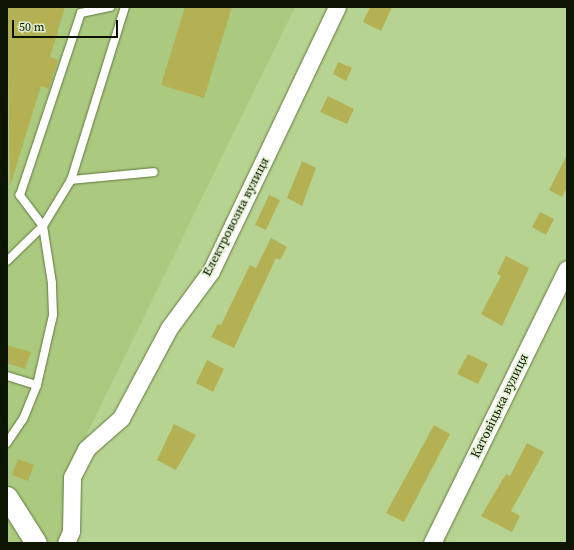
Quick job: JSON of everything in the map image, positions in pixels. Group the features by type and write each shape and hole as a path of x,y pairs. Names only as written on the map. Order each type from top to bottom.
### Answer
{"street":[{"name":"Електровозна вулиця","path":"66,543 71,531 72,477 86,448 121,418 169,328 211,271 337,7"},
{"name":"Катовіцька вулиця","path":"432,543 567,269"},
{"path":"7,497 36,543"}],"lane":[{"path":"7,443 23,419 37,385 53,315 43,226 20,195 81,13 110,7"},
{"path":"7,261 43,226 71,180 125,7"},
{"path":"71,180 154,172"},
{"path":"7,376 37,385"}],"shaded area":[{"path":"7,7 295,7 87,434 66,543 7,543"}],"building":[{"path":"7,7 65,7 50,57 58,60 49,89 41,86 10,186"},
{"path":"185,7 232,7 204,98 161,85"},
{"path":"370,7 392,7 381,31 363,22"},
{"path":"338,62 352,68 346,81 333,74"},
{"path":"328,96 354,109 347,124 320,112"},
{"path":"567,155 567,187 562,197 549,190"},
{"path":"302,161 316,168 302,206 287,198"},
{"path":"269,195 280,200 266,230 255,225"},
{"path":"540,212 554,219 546,235 532,227"},
{"path":"271,238 287,247 280,260 276,258 234,348 211,337 218,324 221,325 250,265 256,268"},
{"path":"506,256 529,268 502,326 481,314 501,276 497,274"},
{"path":"7,345 31,352 25,369 7,363"},
{"path":"468,354 488,364 478,384 457,374"},
{"path":"207,360 224,369 213,392 196,383"},
{"path":"174,424 196,435 176,470 157,460"},
{"path":"434,425 450,434 404,522 386,513"},
{"path":"527,443 544,452 511,511 520,516 512,532 481,516 506,474 510,476"},
{"path":"18,459 34,465 28,481 12,475"}]}
